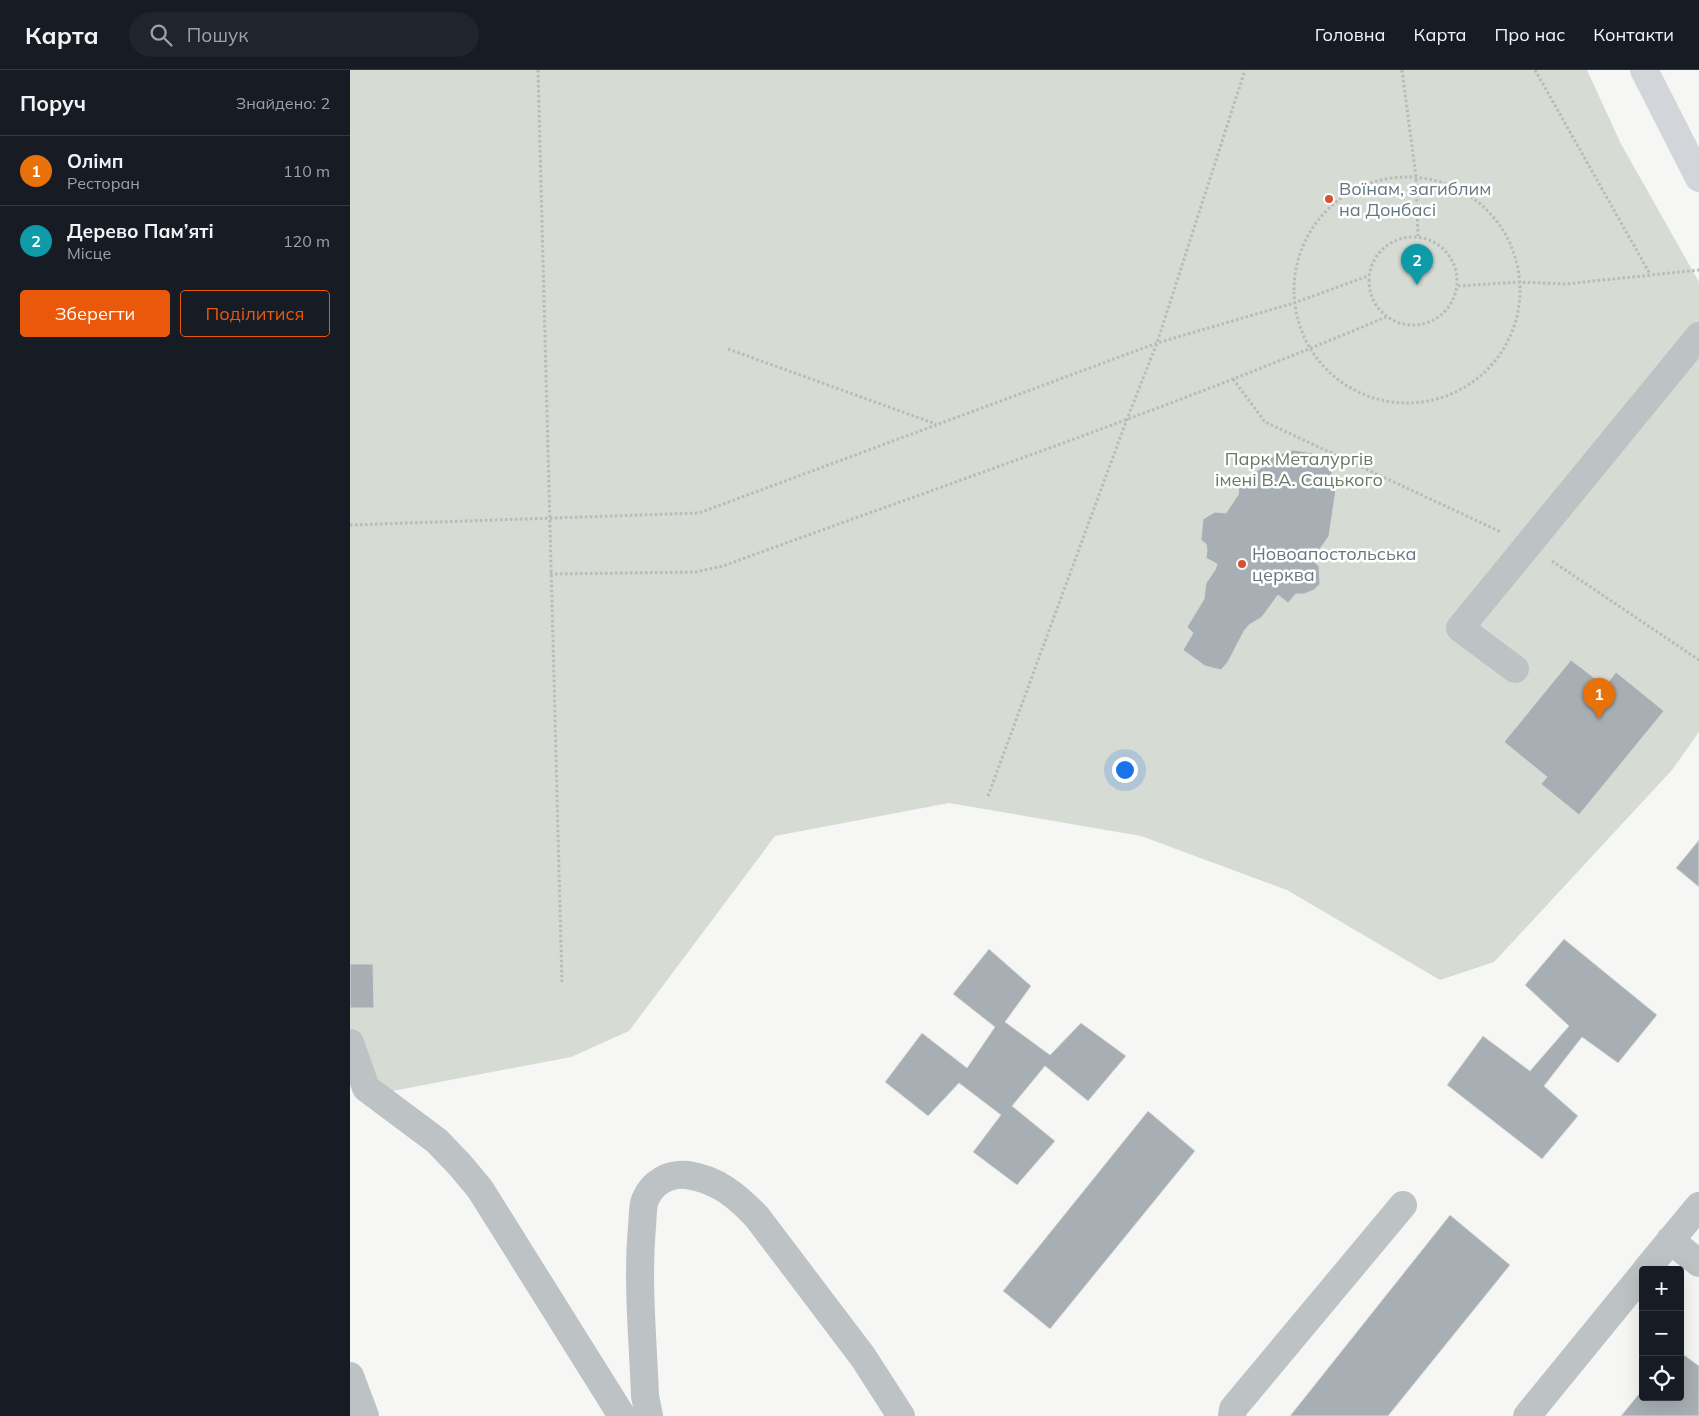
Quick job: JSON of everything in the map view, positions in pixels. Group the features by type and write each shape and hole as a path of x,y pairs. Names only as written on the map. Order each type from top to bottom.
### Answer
{"main road":[{"path":"1644,70 1699,178"}],"street":[{"path":"1515,669 1460,628 1699,336"},
{"path":"350,1043 366,1088 437,1142 480,1189 622,1416"},
{"path":"649,1416 645,1396 641,1261 644,1201 653,1187 666,1177 679,1174 710,1180 725,1188 743,1202 863,1357 901,1416"},
{"path":"1232,1416 1233,1409 1237,1404 1403,1205"},
{"path":"1649,1266 1699,1206"},
{"path":"1670,1240 1699,1263"},
{"path":"1527,1416 1639,1279"},
{"path":"350,1376 365,1416"}],"path":[{"path":"538,70 562,984"},
{"path":"988,796 1127,419 1157,343 1245,70"},
{"path":"1402,70 1416,177 1418,236"},
{"path":"1536,70 1650,274"},
{"path":"1394,177 1416,177 1438,181 1459,189 1478,201 1494,217 1507,235 1515,256 1520,282 1520,299 1516,322 1508,342 1496,361 1480,377 1462,389 1442,398 1420,403 1397,403 1376,399 1354,391 1336,379 1308,350 1298,324 1294,303 1293,280 1297,258 1310,232 1318,219 1334,203 1352,191 1372,182 1394,177"},
{"path":"1418,236 1440,245 1450,257 1454,263 1458,286 1449,308 1431,322 1408,326 1386,317 1372,299 1368,276 1377,254 1395,240 1418,236"},
{"path":"1458,286 1520,282 1564,284 1699,270"},
{"path":"350,525 699,513 1157,343 1294,303 1368,276"},
{"path":"550,574 695,572 710,570 1127,419 1308,350 1386,317"},
{"path":"728,349 936,424"},
{"path":"1232,379 1265,422 1528,544 1699,660"}],"green space":[{"name":"Парк Металургів імені В.А. Сацького","path":"350,70 1587,70 1621,144 1699,282 1699,732 1672,770 1494,962 1440,980 1287,890 1141,836 949,803 775,836 629,1031 571,1057 382,1093 350,1083"}],"building":[{"path":"1293,450 1320,454 1330,465 1336,489 1329,536 1312,560 1319,566 1320,584 1314,590 1304,594 1296,594 1288,603 1278,595 1262,617 1249,625 1244,631 1228,662 1221,670 1205,666 1183,650 1193,633 1187,627 1204,599 1206,583 1217,564 1206,558 1206,544 1201,540 1203,519 1215,512 1226,513 1238,495 1242,482 1261,468 1269,458"},
{"path":"1571,660 1605,686 1616,672 1664,711 1579,815 1541,784 1547,777 1504,742"},
{"path":"1699,840 1699,887 1676,868"},
{"path":"1564,939 1657,1015 1618,1063 1582,1037 1544,1086 1578,1116 1542,1159 1447,1085 1483,1036 1530,1071 1569,1026 1525,985"},
{"path":"989,949 1031,986 1005,1022 1050,1055 1081,1023 1126,1056 1088,1101 1045,1066 1012,1106 1055,1141 1017,1185 973,1152 1001,1115 959,1083 928,1116 885,1082 922,1033 967,1068 995,1027 953,994"},
{"path":"350,964 373,964 374,1008 350,1008"},
{"path":"1148,1111 1195,1151 1050,1329 1003,1291"},
{"path":"1450,1215 1510,1265 1388,1416 1290,1416"},
{"path":"1684,1355 1699,1366 1699,1416 1621,1416 1639,1394 1639,1401 1684,1401"}],"place":[{"name":"Воїнам, загиблим на Донбасі","path":"1329,199"},
{"name":"Дерево Пам’яті","path":"1417,285"},
{"name":"Новоапостольська церква","path":"1242,564"},
{"name":"Олімп","path":"1599,719"}]}
